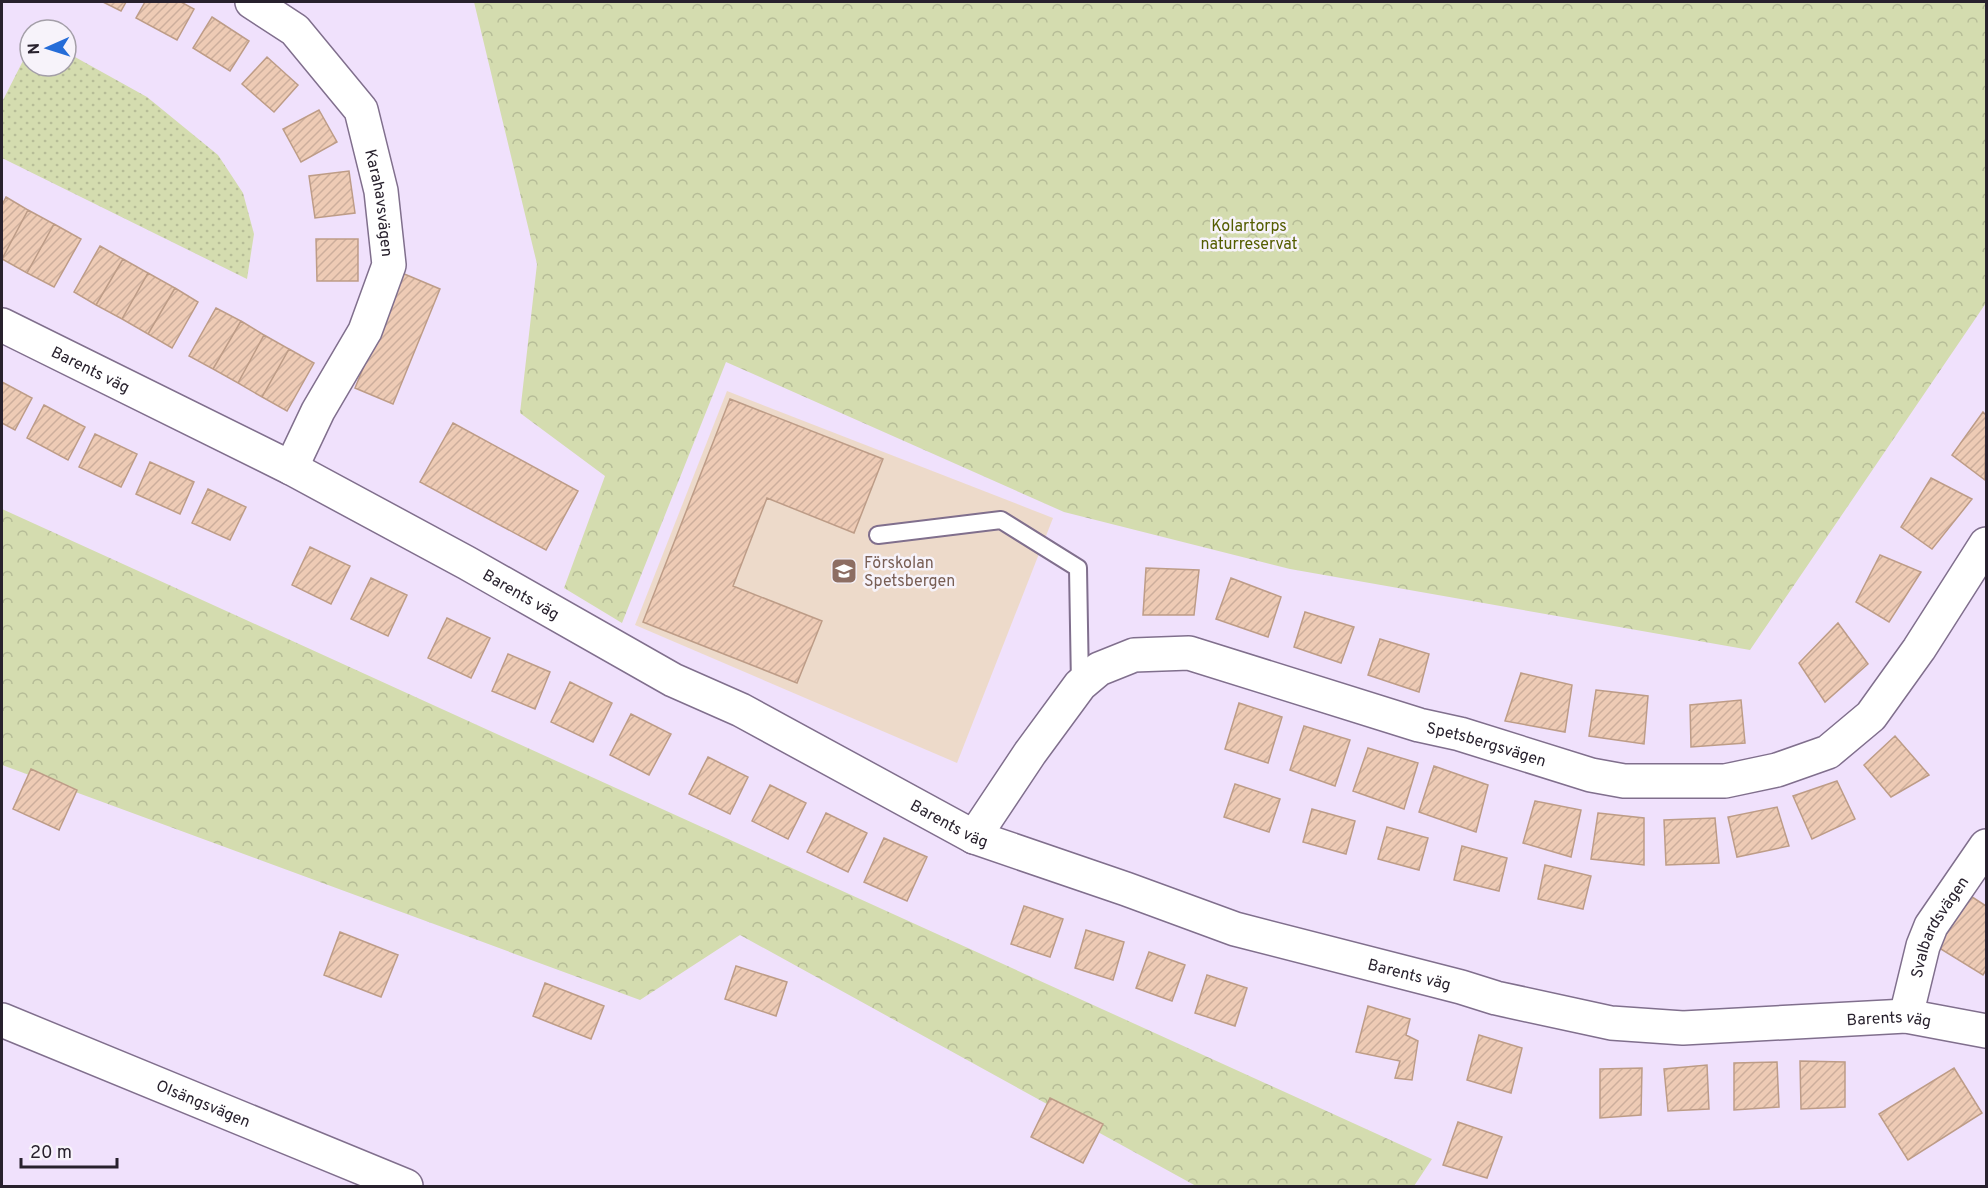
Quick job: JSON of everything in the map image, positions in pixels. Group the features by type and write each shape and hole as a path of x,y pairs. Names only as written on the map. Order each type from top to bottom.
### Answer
{"street":[{"name":"Karahavsvägen","path":"252,2 295,30 361,110 381,191 388,265 365,331 318,411 291,468"},
{"name":"Barents väg","path":"2,325 291,468 467,563 673,680 741,710 974,837 1234,929 1496,998 1611,1023 1683,1028 1906,1016 1986,1031"},
{"name":"Spetsbergsvägen","path":"974,837 1030,753 1080,685 1099,669 1134,656 1190,652 1419,725 1460,734 1591,775 1624,781 1725,781 1777,770 1828,752 1871,716 1919,649 1986,544"},
{"name":"Svalbardsvägen","path":"1906,1016 1923,946 1931,926 1986,846"},
{"name":"Olsängsvägen","path":"2,1020 405,1186"}],"lane":[{"path":"878,535 1001,520 1078,568 1080,685"}],"shaded area":[{"name":"Förskolan Spetsbergen","path":"727,391 1053,518 957,763 635,625"}],"green space":[{"name":"Kolartorps naturreservat","path":"474,2 1986,2 1986,303 1750,650 1290,569 1064,512 726,362 622,623 564,588 605,476 520,413 537,264"},
{"path":"78,59 147,97 218,155 243,193 254,234 247,279 2,158 2,102 18,71 18,78 78,78"},
{"path":"2,509 1432,1159 1414,1186 1196,1186 740,935 640,1000 2,765"}],"building":[{"path":"103,2 126,2 121,11"},
{"path":"145,2 181,2 194,9 177,40 136,18"},
{"path":"212,17 249,41 230,71 193,48"},
{"path":"267,57 298,85 274,112 242,84"},
{"path":"319,110 337,142 301,162 283,129"},
{"path":"349,171 355,213 315,218 309,176"},
{"path":"6,197 28,210 2,259 2,205"},
{"path":"28,210 54,224 27,273 2,259"},
{"path":"54,224 81,239 54,287 27,273"},
{"path":"316,239 358,239 358,281 317,281"},
{"path":"100,246 123,259 96,305 74,292"},
{"path":"123,259 148,273 122,319 96,305"},
{"path":"148,273 175,288 148,334 122,319"},
{"path":"402,273 440,289 393,404 355,388"},
{"path":"175,288 198,302 172,348 148,334"},
{"path":"216,308 241,321 213,369 189,356"},
{"path":"241,321 264,335 238,383 213,369"},
{"path":"264,335 289,349 262,397 238,383"},
{"path":"289,349 314,363 287,411 262,397"},
{"path":"2,382 32,398 15,430 2,423"},
{"path":"730,399 883,459 854,533 767,498 733,586 822,621 797,683 643,622"},
{"path":"44,405 85,427 68,460 27,438"},
{"path":"1983,412 1986,415 1985,480 1952,455"},
{"path":"453,423 578,491 546,550 420,482"},
{"path":"95,434 137,454 121,487 79,467"},
{"path":"150,462 194,482 180,514 136,494"},
{"path":"1931,478 1972,499 1932,549 1901,527"},
{"path":"208,489 246,507 230,540 192,523"},
{"path":"310,547 350,566 331,604 292,585"},
{"path":"1880,555 1921,572 1889,622 1856,602"},
{"path":"1146,568 1199,570 1194,615 1143,615"},
{"path":"371,578 407,595 388,636 351,619"},
{"path":"1231,578 1281,597 1268,637 1216,619"},
{"path":"1305,612 1354,627 1341,663 1294,647"},
{"path":"447,618 490,638 471,678 428,658"},
{"path":"1838,623 1868,664 1825,702 1799,663"},
{"path":"1380,639 1429,654 1419,692 1368,675"},
{"path":"508,654 550,672 535,709 492,691"},
{"path":"1521,673 1572,685 1565,732 1505,721"},
{"path":"570,682 612,703 593,742 551,722"},
{"path":"1596,690 1648,696 1644,744 1589,736"},
{"path":"1741,700 1745,743 1691,747 1690,705"},
{"path":"1239,703 1282,717 1268,763 1225,749"},
{"path":"631,714 671,734 649,775 610,755"},
{"path":"1304,726 1350,740 1335,786 1290,770"},
{"path":"1895,736 1929,775 1891,797 1864,765"},
{"path":"1368,748 1418,763 1404,809 1353,791"},
{"path":"708,757 748,777 730,814 689,794"},
{"path":"1434,766 1488,785 1476,832 1419,812"},
{"path":"31,769 77,790 59,830 13,809"},
{"path":"1837,781 1855,819 1812,839 1793,796"},
{"path":"1235,784 1280,799 1269,832 1224,817"},
{"path":"770,785 806,803 788,839 752,821"},
{"path":"1535,801 1581,810 1571,857 1523,843"},
{"path":"1777,807 1789,846 1737,857 1728,817"},
{"path":"1312,809 1355,821 1346,854 1303,842"},
{"path":"826,813 867,833 848,872 807,852"},
{"path":"1598,813 1644,818 1644,865 1591,859"},
{"path":"1715,818 1719,863 1666,865 1664,820"},
{"path":"1387,827 1428,838 1419,870 1378,859"},
{"path":"884,838 927,857 907,901 864,882"},
{"path":"1462,846 1507,858 1499,891 1454,880"},
{"path":"1545,865 1591,876 1583,909 1538,899"},
{"path":"1969,895 1986,906 1986,970 1983,975 1936,946"},
{"path":"1024,906 1063,919 1050,957 1011,944"},
{"path":"1086,930 1124,942 1113,980 1075,968"},
{"path":"340,932 398,955 381,997 324,975"},
{"path":"1149,952 1185,965 1172,1001 1136,988"},
{"path":"736,966 787,982 776,1016 725,999"},
{"path":"1207,975 1247,988 1235,1026 1195,1013"},
{"path":"545,983 604,1006 591,1039 533,1016"},
{"path":"1368,1006 1410,1019 1406,1035 1418,1041 1412,1080 1395,1078 1400,1061 1356,1052"},
{"path":"1479,1035 1522,1048 1511,1093 1467,1080"},
{"path":"1800,1061 1845,1062 1845,1107 1801,1109"},
{"path":"1777,1062 1779,1107 1734,1110 1734,1063"},
{"path":"1707,1065 1709,1109 1668,1111 1664,1069"},
{"path":"1642,1068 1641,1115 1600,1118 1600,1069"},
{"path":"1954,1068 1982,1113 1908,1160 1879,1114"},
{"path":"1050,1098 1103,1124 1083,1163 1031,1137"},
{"path":"1458,1122 1502,1137 1487,1178 1443,1165"}],"place":[{"name":"Förskolan Spetsbergen","path":"844,571"}]}
